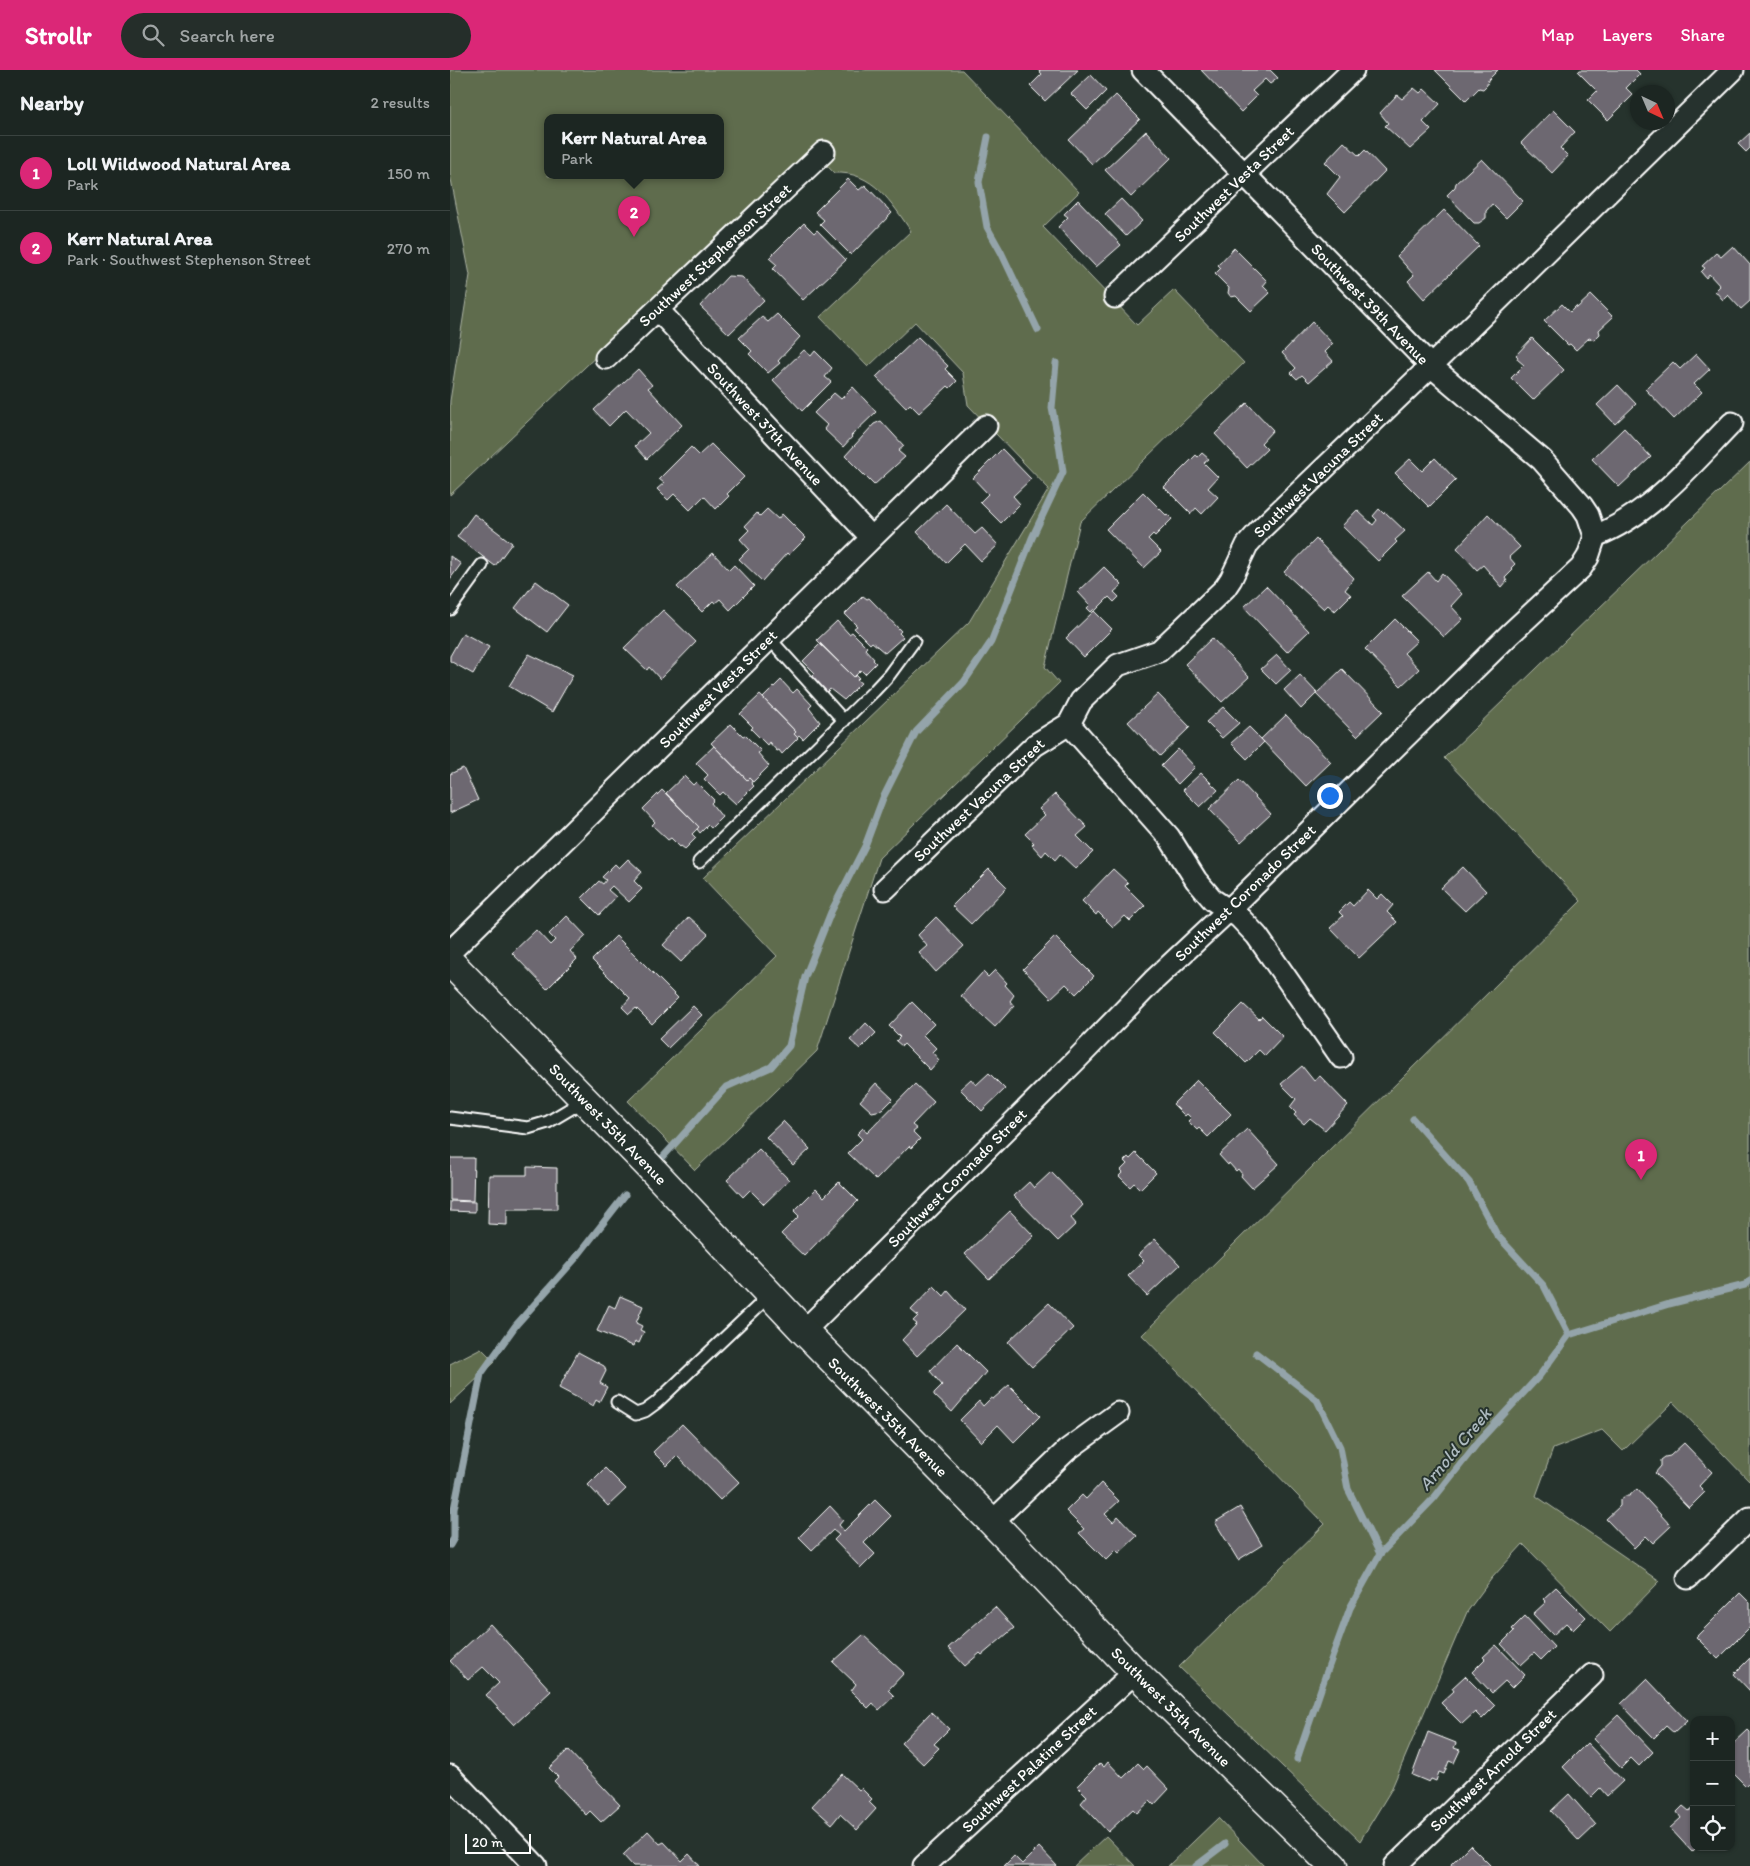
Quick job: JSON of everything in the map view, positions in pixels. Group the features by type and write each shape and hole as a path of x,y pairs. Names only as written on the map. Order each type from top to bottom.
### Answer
{"street":[{"name":"Southwest 39th Avenue","path":"1143,70 1431,366 1542,460 1582,506 1588,516 1595,536"},
{"name":"Southwest Vesta Street","path":"1115,297 1353,70"},
{"name":"Southwest Vacuna Street","path":"885,889 1035,745 1069,724 1081,701 1118,665 1159,651 1220,593 1231,579 1247,545 1262,528 1431,366 1732,70"},
{"name":"Southwest Stephenson Street","path":"606,358 824,152"},
{"name":"Southwest 37th Avenue","path":"658,310 872,538"},
{"path":"1595,536 1614,529 1645,507 1732,423"},
{"name":"Southwest Vesta Street","path":"450,952 986,426"},
{"name":"Southwest Coronado Street","path":"804,1331 1153,982 1510,634 1581,568 1588,557 1595,536"},
{"path":"1069,724 1169,837 1196,880 1213,900 1239,916 1257,936 1341,1057"},
{"name":"Southwest 35th Avenue","path":"450,962 1135,1672 1333,1866"},
{"path":"992,1522 1067,1450 1118,1413"},
{"path":"1688,1578 1750,1518"},
{"name":"Southwest Palatine Street","path":"924,1866 1135,1672"},
{"name":"Southwest Arnold Street","path":"1395,1866 1592,1675"},
{"path":"450,1776 536,1866"}],"lane":[{"path":"450,609 482,565"},
{"path":"769,638 844,721"},
{"path":"699,862 844,721 889,674 914,641"},
{"path":"450,1118 528,1128 548,1122 585,1100"},
{"path":"616,1402 636,1414 645,1411 656,1403 770,1295"}],"green space":[{"path":"450,70 962,70 1079,192 1043,227 1137,325 1174,290 1244,363 1080,522 1045,667 1059,683 879,858 817,1051 695,1170 628,1101 777,956 703,878 969,622 1049,489 968,405 963,373 915,322 868,367 820,317 911,231 880,190 860,177 834,173 813,151 450,495 450,401 470,275 450,174"},
{"path":"1750,462 1750,1480 1673,1402 1623,1451 1602,1430 1553,1449 1536,1496 1660,1581 1610,1632 1523,1544 1492,1578 1467,1612 1391,1790 1360,1841 1179,1667 1325,1524 1142,1335 1581,901 1444,758"},
{"path":"481,1348 495,1362 450,1404 450,1364"},
{"path":"1218,1818 1264,1866 1168,1866"},
{"path":"1106,1836 1135,1866 1074,1866"}],"building":[{"path":"1038,70 1078,70 1045,101 1030,86 1042,74"},
{"path":"1201,70 1270,70 1278,78 1270,84 1265,79 1252,91 1257,96 1241,112"},
{"path":"1435,70 1498,70 1488,80 1487,85 1483,89 1479,88 1466,101"},
{"path":"1580,70 1636,70 1640,74 1626,88 1630,92 1630,98 1608,120 1588,100 1597,91 1578,72"},
{"path":"1091,75 1106,91 1087,110 1071,94"},
{"path":"1414,88 1420,93 1424,89 1440,104 1423,122 1431,130 1410,149 1385,126 1388,123 1380,113 1397,95 1402,99"},
{"path":"1116,95 1140,119 1092,164 1069,140"},
{"path":"1553,110 1575,132 1560,148 1568,156 1552,173 1521,143"},
{"path":"1146,131 1171,158 1131,197 1105,170"},
{"path":"1750,133 1750,148 1746,152 1738,144"},
{"path":"1344,142 1359,156 1365,150 1385,171 1345,212 1327,194 1340,177 1325,162"},
{"path":"1482,159 1523,201 1506,218 1492,204 1486,211 1486,218 1479,223 1474,223 1447,195 1455,187 1456,183"},
{"path":"848,179 859,190 865,185 892,213 851,255 820,224 824,220 815,212"},
{"path":"1121,199 1142,221 1126,236 1105,214"},
{"path":"1078,200 1121,245 1096,267 1058,227 1068,217 1064,214"},
{"path":"1444,210 1479,246 1424,299 1408,281 1414,275 1397,256"},
{"path":"804,223 814,233 817,230 846,260 803,300 773,269 777,265 769,258"},
{"path":"1733,246 1750,265 1750,301 1741,309 1728,295 1723,300 1715,291 1720,286 1709,274 1706,278 1701,272 1705,268 1702,266 1716,253 1721,257"},
{"path":"1234,248 1267,281 1263,286 1270,293 1251,311 1236,296 1231,297 1228,293 1229,288 1215,274 1221,268 1218,265"},
{"path":"728,276 742,277 764,300 729,334 700,306"},
{"path":"1591,295 1613,317 1599,330 1600,334 1594,340 1589,338 1576,350 1570,344 1568,345 1544,321 1562,304 1570,312"},
{"path":"777,314 800,337 778,361 780,363 768,373 749,354 752,351 739,338 762,317 768,322"},
{"path":"1312,322 1333,344 1325,352 1333,361 1309,382 1302,375 1297,379 1291,373 1296,368 1282,353"},
{"path":"918,337 948,366 945,369 957,381 950,388 948,386 919,413 910,404 906,408 876,377"},
{"path":"1532,338 1564,370 1533,400 1511,378 1524,365 1517,359 1516,355"},
{"path":"804,350 811,356 815,351 832,368 825,377 831,382 802,411 773,380"},
{"path":"1696,354 1710,369 1694,384 1702,392 1674,419 1645,389 1673,362 1680,369"},
{"path":"638,369 652,385 648,388 682,425 647,459 635,446 649,433 626,409 609,426 594,410"},
{"path":"1618,385 1636,404 1615,424 1597,405"},
{"path":"853,387 876,412 851,436 843,447 824,429 827,425 814,413 834,393 841,399"},
{"path":"1247,403 1273,430 1261,443 1267,449 1247,468 1215,434"},
{"path":"881,421 904,446 898,451 905,457 874,485 845,456 874,424"},
{"path":"1624,428 1651,457 1619,487 1592,459"},
{"path":"711,444 744,477 727,494 729,496 716,509 704,496 690,510 674,494 668,500 657,489 664,483 659,479 691,447 699,455"},
{"path":"1002,449 1031,479 1013,496 1020,504 1001,523 980,502 988,494 973,478"},
{"path":"1202,453 1209,459 1204,463 1218,477 1208,488 1218,497 1202,514 1196,508 1191,514 1164,487 1196,455 1198,457"},
{"path":"1435,458 1456,480 1429,507 1395,473 1410,459 1422,471"},
{"path":"1143,492 1172,519 1155,536 1153,534 1148,539 1161,552 1144,568 1106,529"},
{"path":"946,504 975,534 982,528 998,545 981,561 965,544 946,563 917,532"},
{"path":"767,509 778,519 782,514 806,538 789,555 787,553 762,581 739,559 749,549 740,539 749,530 745,526 757,513 760,516"},
{"path":"1379,509 1384,514 1385,512 1405,531 1378,561 1342,526 1357,510 1373,525 1377,520 1373,516"},
{"path":"474,514 512,543 495,566 457,537"},
{"path":"1488,514 1520,547 1509,557 1515,564 1511,568 1513,570 1505,578 1507,581 1502,587 1483,565 1477,570 1457,548"},
{"path":"1316,539 1354,578 1345,590 1351,595 1335,611 1328,605 1324,609 1284,572"},
{"path":"713,553 729,570 734,565 754,586 730,610 720,599 715,603 713,601 702,612 677,587"},
{"path":"450,556 461,564 450,579"},
{"path":"1104,567 1122,585 1114,592 1119,597 1114,602 1109,597 1095,611 1094,609 1091,612 1087,608 1090,605 1078,592"},
{"path":"1428,572 1436,581 1442,573 1462,594 1451,606 1463,619 1444,637 1402,596"},
{"path":"536,581 568,605 547,632 515,608"},
{"path":"1266,586 1309,631 1287,652 1244,607"},
{"path":"863,596 867,599 869,598 901,631 899,633 903,637 885,653 872,642 870,644 854,628 857,626 845,614"},
{"path":"663,610 696,642 660,679 649,667 647,670 624,648"},
{"path":"1094,611 1112,629 1084,657 1066,638"},
{"path":"1395,619 1417,641 1404,653 1419,669 1401,686 1365,649"},
{"path":"837,621 849,634 852,632 867,647 865,649 874,659 876,663 865,674 861,670 854,677 817,640"},
{"path":"463,633 489,647 473,674 450,661 450,656"},
{"path":"1212,638 1249,677 1222,702 1185,664"},
{"path":"820,644 854,677 856,675 859,678 857,680 861,683 844,700 830,689 827,692 811,677 815,673 803,661"},
{"path":"529,654 573,675 552,712 509,686"},
{"path":"1277,655 1291,670 1276,684 1261,669"},
{"path":"1342,669 1383,711 1357,736 1316,694"},
{"path":"1300,675 1317,693 1301,709 1284,690"},
{"path":"781,680 793,693 797,689 812,705 809,708 820,722 803,739 799,735 797,737 794,734 796,732 763,698"},
{"path":"1158,694 1190,727 1160,756 1128,722"},
{"path":"760,695 796,732 794,734 798,738 782,754 769,742 767,745 751,729 753,727 740,714"},
{"path":"1223,707 1239,723 1222,738 1206,722"},
{"path":"1286,715 1331,762 1306,786 1261,739"},
{"path":"731,724 761,751 758,753 769,766 753,782 749,778 747,780 711,743"},
{"path":"1249,727 1264,742 1247,759 1231,743"},
{"path":"714,746 747,780 749,778 752,781 751,783 754,786 736,804 723,792 720,795 704,779 708,775 696,763"},
{"path":"1178,749 1195,767 1178,784 1161,766"},
{"path":"463,768 478,800 450,813 450,774"},
{"path":"1201,773 1218,790 1200,807 1183,790"},
{"path":"684,776 693,785 696,782 714,800 711,803 722,817 711,828 708,825 700,833 697,829 699,827 666,793"},
{"path":"1239,780 1271,814 1241,842 1209,809"},
{"path":"662,790 699,827 692,834 696,838 685,849 680,847 671,838 668,840 652,825 655,822 643,809"},
{"path":"1055,794 1087,827 1077,836 1093,852 1076,869 1060,854 1055,860 1046,851 1042,856 1032,845 1034,843 1025,834 1045,815 1039,809"},
{"path":"628,859 642,872 634,881 642,889 629,902 612,886 608,890 616,897 599,915 582,898 599,881 603,884 606,880 602,877 615,864 619,868"},
{"path":"1463,867 1486,891 1465,911 1441,888"},
{"path":"989,869 1007,887 971,924 952,906"},
{"path":"1113,869 1128,883 1125,886 1145,906 1130,921 1125,916 1113,927 1098,912 1096,915 1082,901"},
{"path":"1368,890 1377,899 1382,894 1393,905 1387,912 1397,922 1359,958 1330,928 1343,916 1339,912 1349,902 1353,906"},
{"path":"567,916 586,936 570,951 577,959 547,989 512,953 536,930 550,945 555,940 549,934"},
{"path":"689,917 708,934 681,962 663,945"},
{"path":"936,917 964,946 936,972 919,953 927,946 918,935"},
{"path":"616,936 678,998 652,1024 636,1008 629,1014 622,1007 630,998 592,960"},
{"path":"1055,937 1094,976 1076,994 1066,984 1051,998 1023,969"},
{"path":"995,970 1007,983 1005,985 1014,995 1010,1001 1014,1006 995,1027 961,996 983,972 988,977"},
{"path":"912,1002 934,1024 923,1035 936,1048 932,1052 939,1060 930,1070 904,1044 902,1046 896,1041 900,1037 889,1026"},
{"path":"1243,1004 1259,1019 1262,1016 1283,1037 1265,1056 1259,1050 1246,1063 1215,1032"},
{"path":"693,1006 702,1015 668,1048 659,1039"},
{"path":"866,1023 876,1033 860,1049 850,1040"},
{"path":"1302,1066 1314,1081 1320,1076 1348,1105 1325,1130 1310,1118 1304,1124 1294,1115 1296,1113 1290,1107 1296,1099 1281,1084"},
{"path":"989,1073 1005,1089 982,1111 960,1089 971,1079 976,1085"},
{"path":"1197,1080 1231,1114 1208,1137 1199,1128 1197,1130 1188,1121 1191,1118 1187,1114 1185,1116 1173,1104"},
{"path":"876,1083 893,1099 882,1110 872,1112 860,1101"},
{"path":"915,1084 934,1102 912,1125 917,1129 913,1132 920,1139 911,1148 909,1146 876,1180 848,1153 862,1139 857,1134 863,1128 867,1133"},
{"path":"783,1121 810,1149 793,1165 766,1137"},
{"path":"1247,1129 1279,1164 1252,1188 1241,1176 1242,1174 1238,1169 1236,1171 1219,1155"},
{"path":"759,1149 789,1180 764,1204 750,1190 743,1197 727,1180"},
{"path":"1136,1153 1156,1173 1140,1189 1134,1183 1130,1187 1119,1176 1123,1172 1121,1170 1127,1164 1124,1161 1128,1157 1130,1159"},
{"path":"450,1158 474,1158 473,1201 450,1200"},
{"path":"527,1167 557,1168 557,1209 507,1209 507,1225 488,1224 489,1175 527,1175"},
{"path":"1051,1172 1083,1205 1071,1218 1076,1224 1058,1241 1014,1196 1029,1182 1034,1188"},
{"path":"839,1182 858,1201 804,1256 781,1234 799,1216 794,1211 816,1189 824,1197"},
{"path":"450,1201 475,1202 475,1212 450,1211"},
{"path":"1010,1211 1034,1236 989,1279 965,1254"},
{"path":"1155,1239 1180,1265 1147,1296 1128,1276 1144,1261 1138,1255"},
{"path":"934,1286 944,1296 948,1291 965,1310 917,1356 902,1340 917,1324 913,1321 918,1316 911,1310"},
{"path":"620,1296 643,1306 636,1323 642,1326 640,1330 644,1332 639,1343 635,1341 633,1346 597,1331 609,1305 615,1308"},
{"path":"1049,1303 1073,1328 1032,1367 1008,1342"},
{"path":"957,1343 986,1372 952,1412 934,1395 942,1385 930,1371"},
{"path":"578,1352 604,1366 606,1371 600,1383 607,1387 599,1402 596,1400 593,1406 559,1388"},
{"path":"1009,1385 1040,1416 1014,1442 998,1425 981,1442 960,1420 979,1401 983,1406"},
{"path":"682,1424 739,1482 720,1500 677,1456 667,1466 653,1452"},
{"path":"1684,1443 1712,1472 1699,1486 1705,1492 1689,1508 1655,1473 1661,1466 1661,1460 1670,1456"},
{"path":"605,1468 626,1489 608,1506 588,1485"},
{"path":"1101,1483 1119,1501 1105,1514 1113,1522 1118,1516 1137,1536 1119,1553 1116,1550 1106,1560 1079,1533 1084,1529 1066,1511 1082,1495 1086,1499"},
{"path":"1637,1489 1671,1526 1653,1543 1646,1536 1634,1548 1606,1519 1620,1506 1620,1500 1625,1496 1629,1496"},
{"path":"875,1500 891,1516 864,1543 875,1554 861,1568 834,1540 839,1535 833,1530 812,1550 799,1537 830,1506 843,1520 839,1525 844,1531"},
{"path":"1240,1507 1262,1545 1238,1560 1215,1522"},
{"path":"1556,1587 1586,1617 1573,1630 1566,1623 1553,1635 1533,1614 1546,1602 1543,1599"},
{"path":"1740,1593 1750,1603 1750,1627 1718,1659 1696,1637"},
{"path":"995,1607 1014,1628 982,1655 980,1653 965,1666 948,1648"},
{"path":"1525,1616 1554,1647 1541,1660 1534,1653 1521,1665 1501,1644"},
{"path":"490,1624 551,1691 514,1725 486,1695 499,1683 483,1667 468,1680 450,1661"},
{"path":"863,1635 904,1673 888,1690 894,1696 879,1710 873,1703 868,1708 851,1691 856,1684 833,1662"},
{"path":"1496,1645 1525,1675 1512,1688 1505,1681 1492,1693 1472,1672 1485,1659 1483,1657"},
{"path":"1750,1658 1750,1691 1734,1674"},
{"path":"1465,1676 1495,1706 1482,1719 1475,1712 1462,1724 1441,1703 1454,1691 1452,1688"},
{"path":"1647,1679 1687,1721 1674,1733 1666,1726 1654,1738 1621,1704"},
{"path":"931,1712 949,1729 934,1744 939,1748 923,1764 901,1743"},
{"path":"1618,1715 1653,1752 1639,1766 1631,1758 1621,1768 1593,1739"},
{"path":"1748,1730 1750,1732 1750,1782 1746,1786 1735,1775 1735,1742"},
{"path":"1428,1732 1456,1743 1454,1748 1460,1750 1454,1763 1449,1761 1444,1774 1439,1772 1436,1781 1431,1779 1429,1782 1412,1775"},
{"path":"1587,1743 1623,1781 1607,1796 1600,1788 1591,1797 1563,1767"},
{"path":"568,1750 620,1805 601,1822 590,1811 586,1815 554,1781 558,1777 549,1768"},
{"path":"1108,1762 1123,1778 1138,1763 1144,1769 1147,1766 1169,1789 1154,1805 1150,1801 1137,1813 1133,1809 1108,1832 1081,1803 1087,1796 1077,1786 1100,1763 1104,1767"},
{"path":"842,1774 872,1799 869,1802 876,1809 857,1830 840,1814 832,1824 812,1806"},
{"path":"1569,1794 1596,1825 1579,1841 1551,1811"},
{"path":"1683,1806 1690,1810 1690,1850 1670,1828 1681,1818 1677,1812"},
{"path":"648,1831 660,1844 664,1842 682,1861 689,1854 700,1866 633,1866 623,1855"},
{"path":"1470,1845 1491,1866 1452,1866 1451,1864"},
{"path":"1039,1847 1057,1866 1004,1866 1014,1856 1022,1864"}],"waterway":[{"path":"988,137 979,182 987,227 1038,330"},
{"path":"663,1157 726,1087 771,1067 789,1046 805,977 831,912 865,846 883,798 916,732 964,682 991,642 1032,538 1063,472 1052,408 1056,363"},
{"path":"1413,1119 1469,1182 1497,1235 1544,1286 1569,1335"},
{"path":"450,1545 454,1538 454,1509 481,1374 516,1325 575,1259 625,1195"},
{"name":"Arnold Creek","path":"1297,1759 1350,1608 1380,1554 1434,1498 1479,1441 1540,1375 1569,1335 1669,1304 1745,1285 1750,1281"},
{"path":"1256,1353 1317,1400 1340,1447 1348,1489 1380,1554"},
{"name":"Arnold Creek","path":"1196,1866 1225,1844"}],"place":[{"name":"Kerr Natural Area","path":"634,237"},
{"name":"Loll Wildwood Natural Area","path":"1641,1180"}]}
